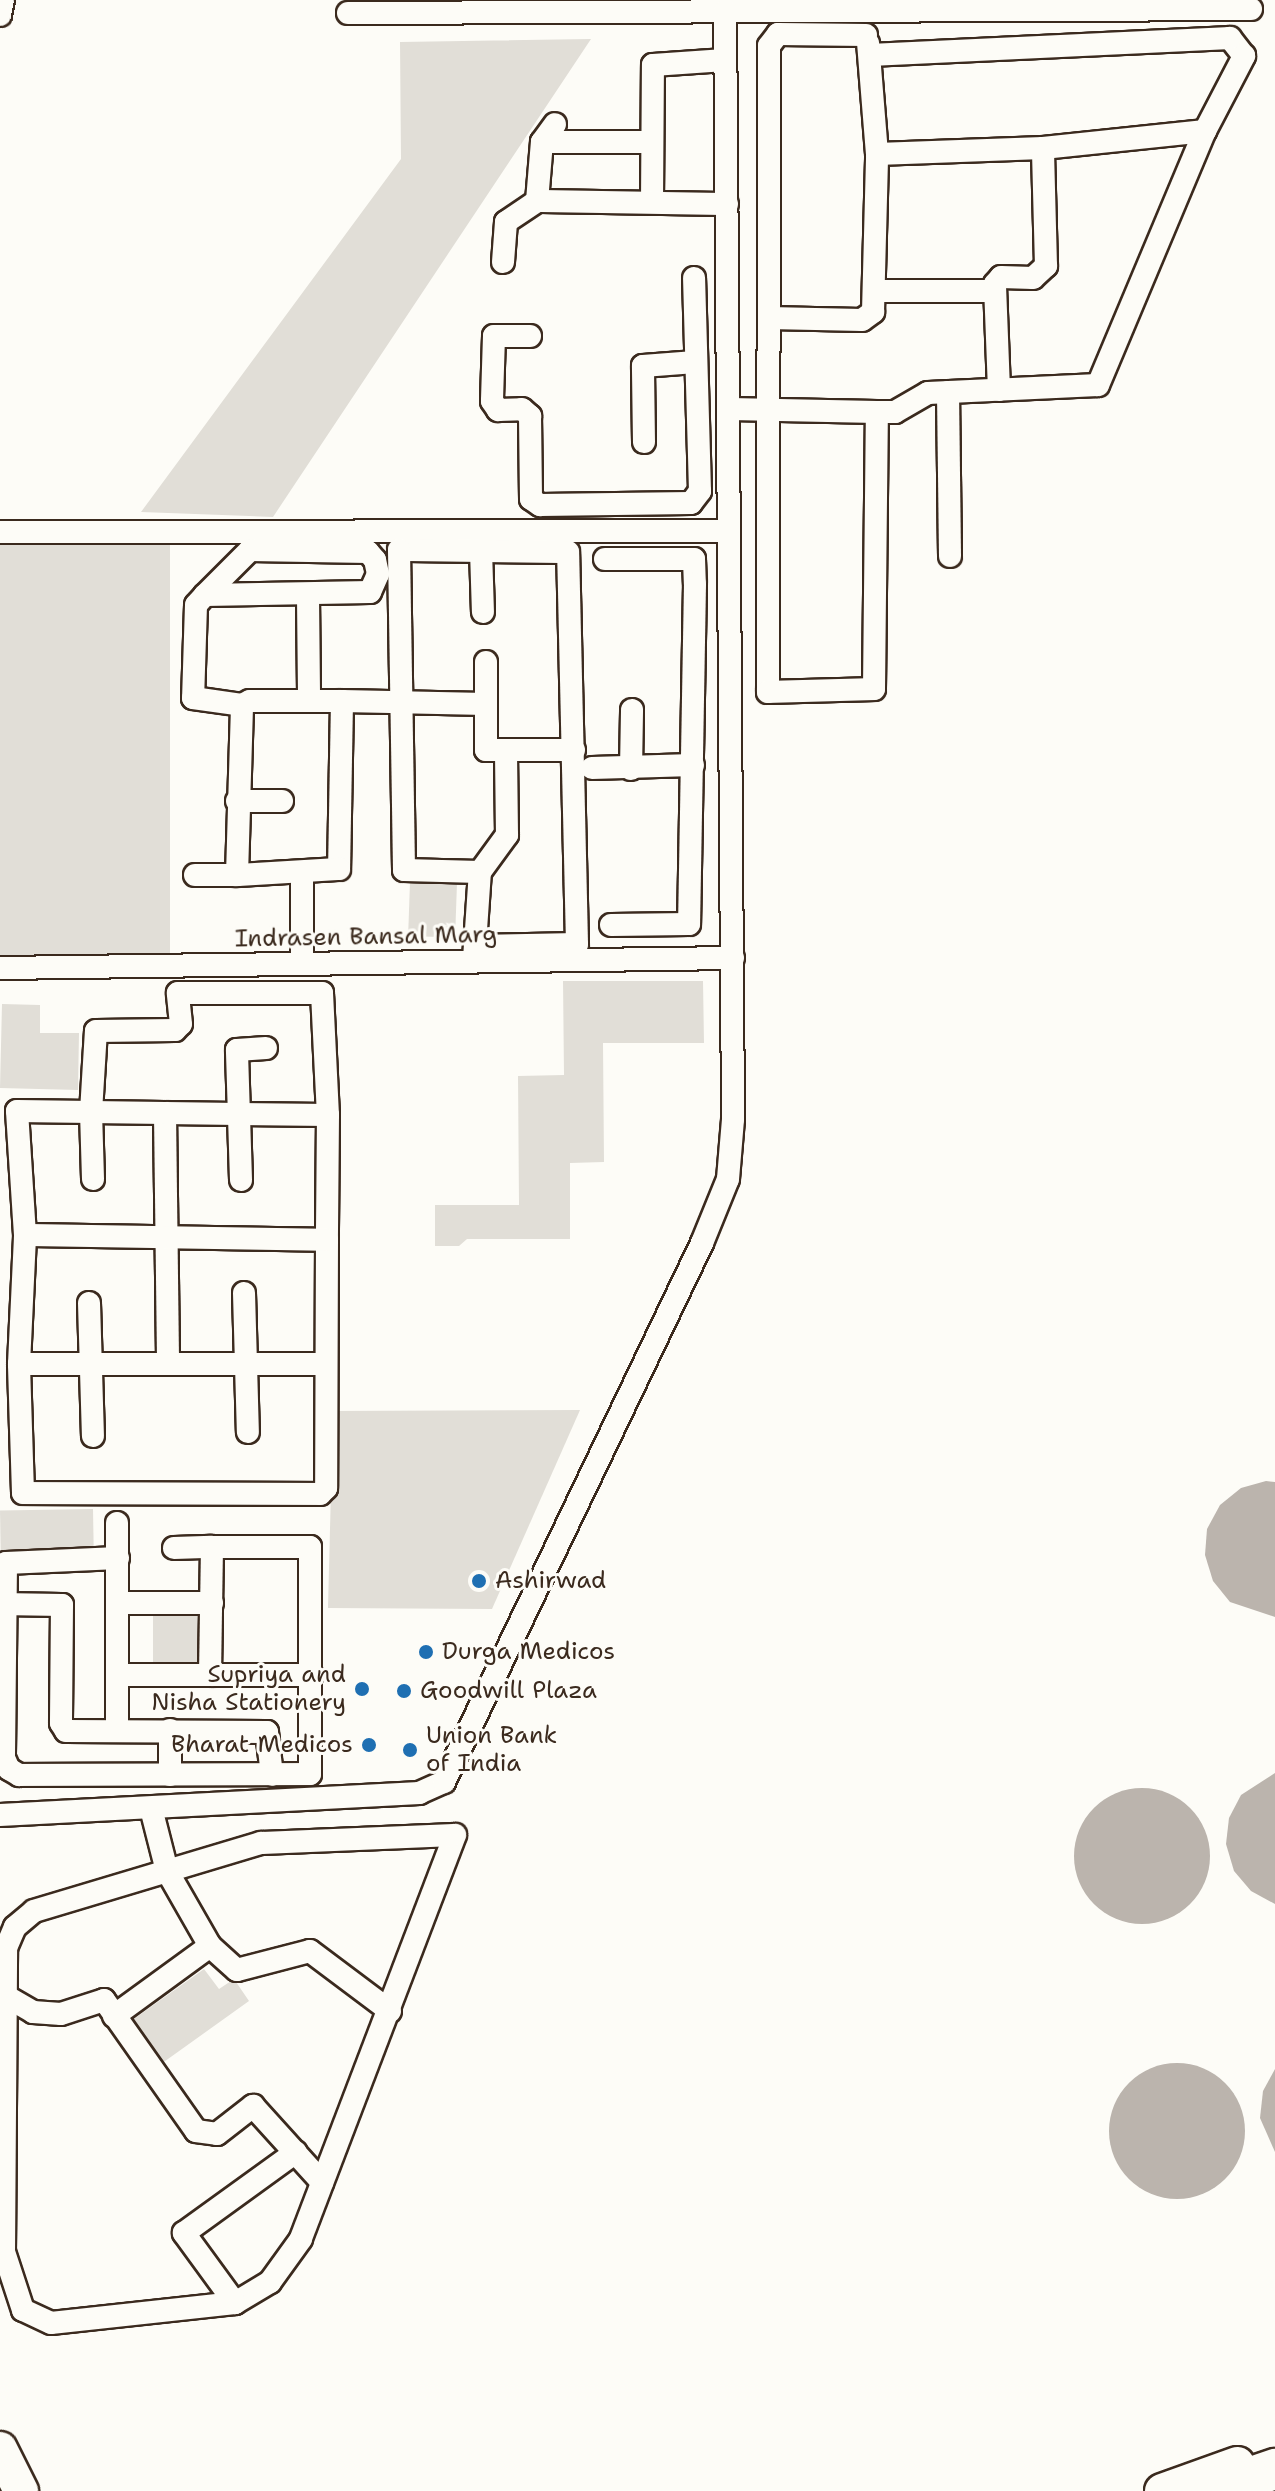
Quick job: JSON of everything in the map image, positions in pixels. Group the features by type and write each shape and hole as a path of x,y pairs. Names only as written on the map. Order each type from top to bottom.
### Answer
{"highway":[{"path":"1211,2491 1275,2469"}],"main road":[{"path":"0,2449 21,2491"},
{"path":"1162,2491 1275,2451"}],"street":[{"path":"0,15 3,0"},
{"path":"348,13 1251,9"},
{"path":"769,318 862,320 873,312 878,291 877,154 865,10"},
{"path":"0,1815 419,1793 444,1782 728,1179 733,958 725,11"},
{"path":"730,409 768,414 895,412 928,393 1098,385 1205,131 1244,56 1230,38 868,45 778,34 769,46 768,414 768,692"},
{"path":"652,202 653,65 725,60"},
{"path":"877,154 1043,148 1205,131"},
{"path":"537,201 549,133 651,142"},
{"path":"999,390 995,291 1001,277 1033,278 1046,266 1043,148"},
{"path":"503,262 506,222 537,201 727,204"},
{"path":"530,336 494,336 492,401 498,410 522,409 530,416 531,499 540,505 691,503 700,491 694,278"},
{"path":"878,291 995,291"},
{"path":"644,442 643,366 695,362"},
{"path":"948,392 950,556"},
{"path":"731,689 865,694 878,678 877,412"},
{"path":"661,503 661,531"},
{"path":"0,532 729,531"},
{"path":"205,595 308,597 370,592 378,574 375,560 368,552 250,550 205,595 196,605 193,698 242,705 309,701 486,704"},
{"path":"480,872 404,870 399,550 568,552 577,944 475,954 480,872 507,835 506,750"},
{"path":"481,550 483,612"},
{"path":"605,559 694,559 695,584 689,924 611,925"},
{"path":"695,584 702,579 730,581"},
{"path":"308,597 309,701"},
{"path":"486,662 486,750 574,750"},
{"path":"195,875 332,874 342,861 342,701"},
{"path":"237,875 242,705"},
{"path":"631,769 632,710"},
{"path":"592,768 693,765"},
{"path":"237,801 282,801"},
{"path":"302,875 302,964"},
{"name":"Indrasen Bansal Marg","path":"0,968 302,964 475,954 733,958"},
{"path":"93,1179 91,1112 96,1031 175,1030 181,1024 178,993 316,990 325,999 328,1115 322,1364 324,1492 31,1496 10,1481 25,1235 8,1111 91,1112 238,1114 328,1115"},
{"path":"241,1180 237,1050 266,1048"},
{"path":"165,1113 169,1235 168,1364"},
{"path":"25,1235 327,1240"},
{"path":"244,1293 248,1432"},
{"path":"89,1303 93,1436"},
{"path":"19,1364 322,1364"},
{"path":"117,1523 117,1730"},
{"path":"210,1675 212,1547"},
{"path":"118,1558 13,1559 3,1570 4,1758 9,1769 19,1775 272,1775 312,1772 310,1547 174,1548"},
{"path":"119,1603 212,1603"},
{"path":"2,1604 62,1605 62,1728 270,1733 272,1775"},
{"path":"119,1675 312,1675"},
{"path":"170,1730 170,1775"},
{"path":"151,1808 167,1871 210,1946 237,1970 310,1951 390,2011"},
{"path":"455,1835 390,2011 293,2250 270,2282 235,2303 51,2323 23,2310 4,2252 9,1998 6,1948 15,1927 34,1911 261,1843 455,1835"},
{"path":"114,2016 210,1946"},
{"path":"9,1998 33,2012 61,2014 104,2000 196,2131 217,2134 253,2106 322,2182"},
{"path":"235,2303 184,2233 296,2152"}],"shaded area":[{"path":"591,39 273,517 141,512 401,159 400,42"},
{"path":"0,537 170,537 170,965 0,965"},
{"path":"410,882 457,884 455,938 408,936"},
{"path":"563,981 703,981 704,1043 603,1043 604,1162 570,1163 570,1239 467,1239 459,1246 435,1246 435,1205 519,1205 518,1076 564,1075"},
{"path":"2,1004 40,1005 40,1033 79,1033 78,1090 0,1088"},
{"path":"580,1410 492,1609 328,1608 333,1411"},
{"path":"1266,1481 1275,1482 1275,1617 1230,1602 1213,1581 1205,1555 1207,1529 1220,1505 1241,1488"},
{"path":"93,1509 94,1551 1,1553 0,1511"},
{"path":"153,1613 207,1613 207,1672 153,1672"},
{"path":"1275,1773 1275,1904 1251,1891 1234,1871 1226,1844 1229,1818 1241,1795"},
{"path":"1142,1788 1168,1793 1190,1808 1205,1830 1210,1856 1205,1882 1190,1904 1168,1919 1142,1924 1116,1919 1094,1904 1079,1882 1074,1856 1079,1830 1094,1808 1116,1793"},
{"path":"204,1969 219,1989 234,1979 249,2001 161,2064 131,2021"},
{"path":"1177,2063 1203,2068 1225,2083 1240,2105 1245,2131 1240,2157 1225,2179 1203,2194 1177,2199 1151,2194 1129,2179 1114,2157 1109,2131 1114,2105 1129,2083 1151,2068"},
{"path":"1275,2069 1275,2152 1260,2118 1263,2091"}],"place":[{"name":"Ashirwad","path":"479,1581"},
{"name":"Durga Medicos","path":"426,1652"},
{"name":"Supriya and Nisha Stationery","path":"362,1689"},
{"name":"Goodwill Plaza","path":"404,1691"},
{"name":"Bharat Medicos","path":"369,1745"},
{"name":"Union Bank of India","path":"410,1750"}]}
